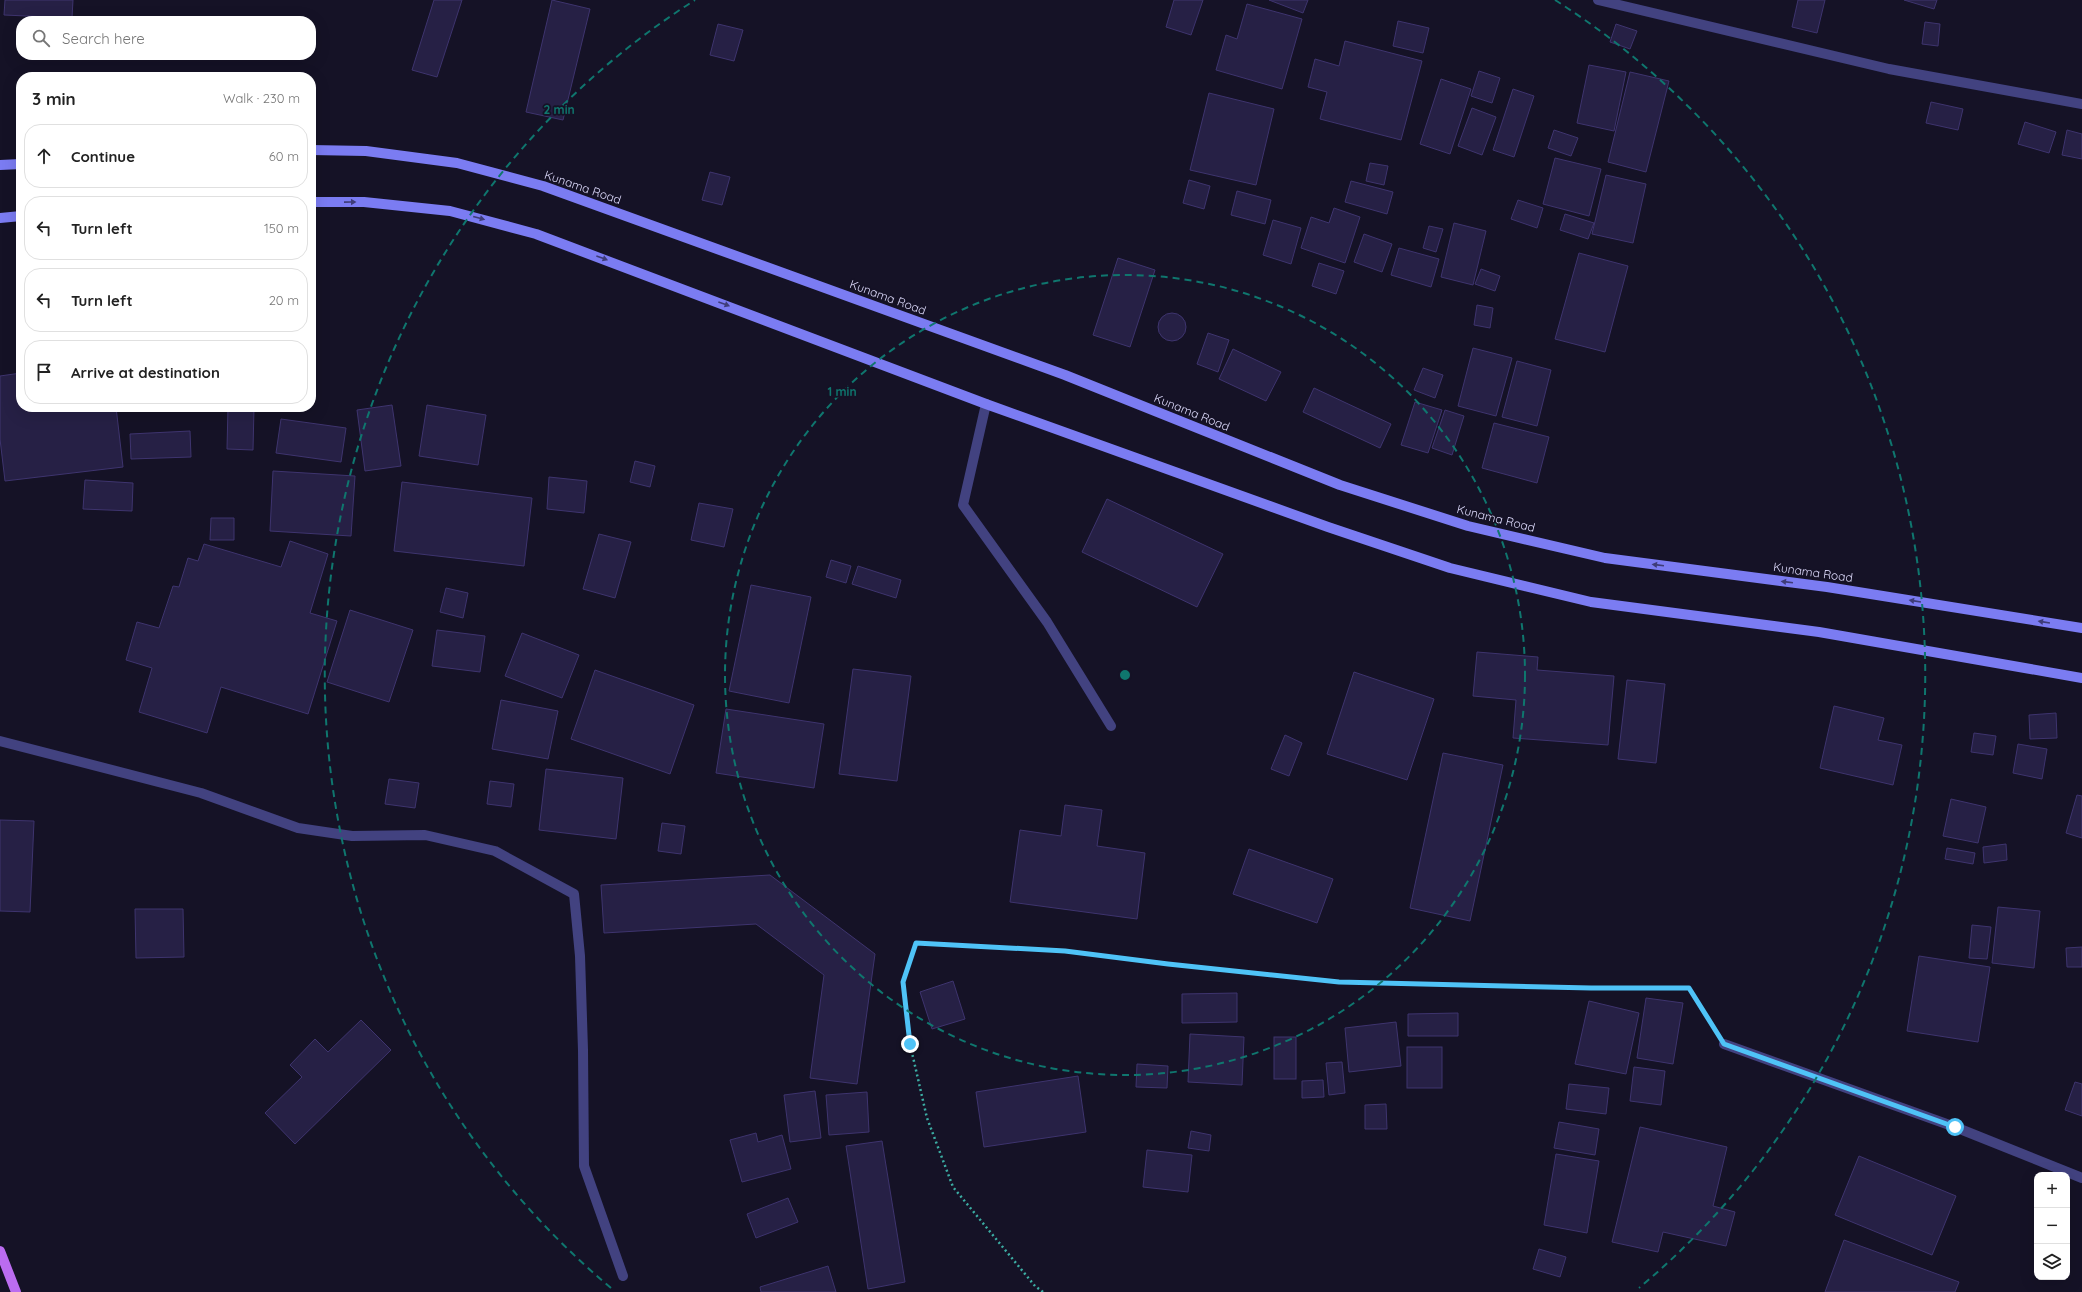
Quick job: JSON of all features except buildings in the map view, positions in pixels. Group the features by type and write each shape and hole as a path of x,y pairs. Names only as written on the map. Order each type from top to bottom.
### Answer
{"main road":[{"name":"Kunama Road","path":"316,150 366,151 457,163 543,186 1065,375 1340,485 1468,526 1604,558 1827,587 2082,628"},
{"path":"0,166 16,164"},
{"path":"316,202 364,202 450,211 536,234 986,404 1328,527 1450,568 1591,602 1818,632 2082,678"},
{"path":"0,218 16,216"},
{"path":"0,1251 16,1292"}],"street":[{"path":"1598,0 1889,68 2082,104"},
{"path":"986,404 963,505 1047,622 1112,726"},
{"path":"0,741 201,793 298,828 352,836 425,835 495,850 574,894 580,956 583,1050 584,1166 623,1276"},
{"path":"1724,1044 1955,1127 2082,1178"}],"path":[{"path":"1043,1292 1035,1286 953,1187 927,1118 910,1044 903,982 916,943 1065,951 1168,964 1339,982 1591,988 1689,988 1724,1044"}],"route":[{"path":"910,1044 903,982 916,943 1065,951 1168,964 1339,982 1591,988 1689,988 1724,1044 1955,1127"}]}
